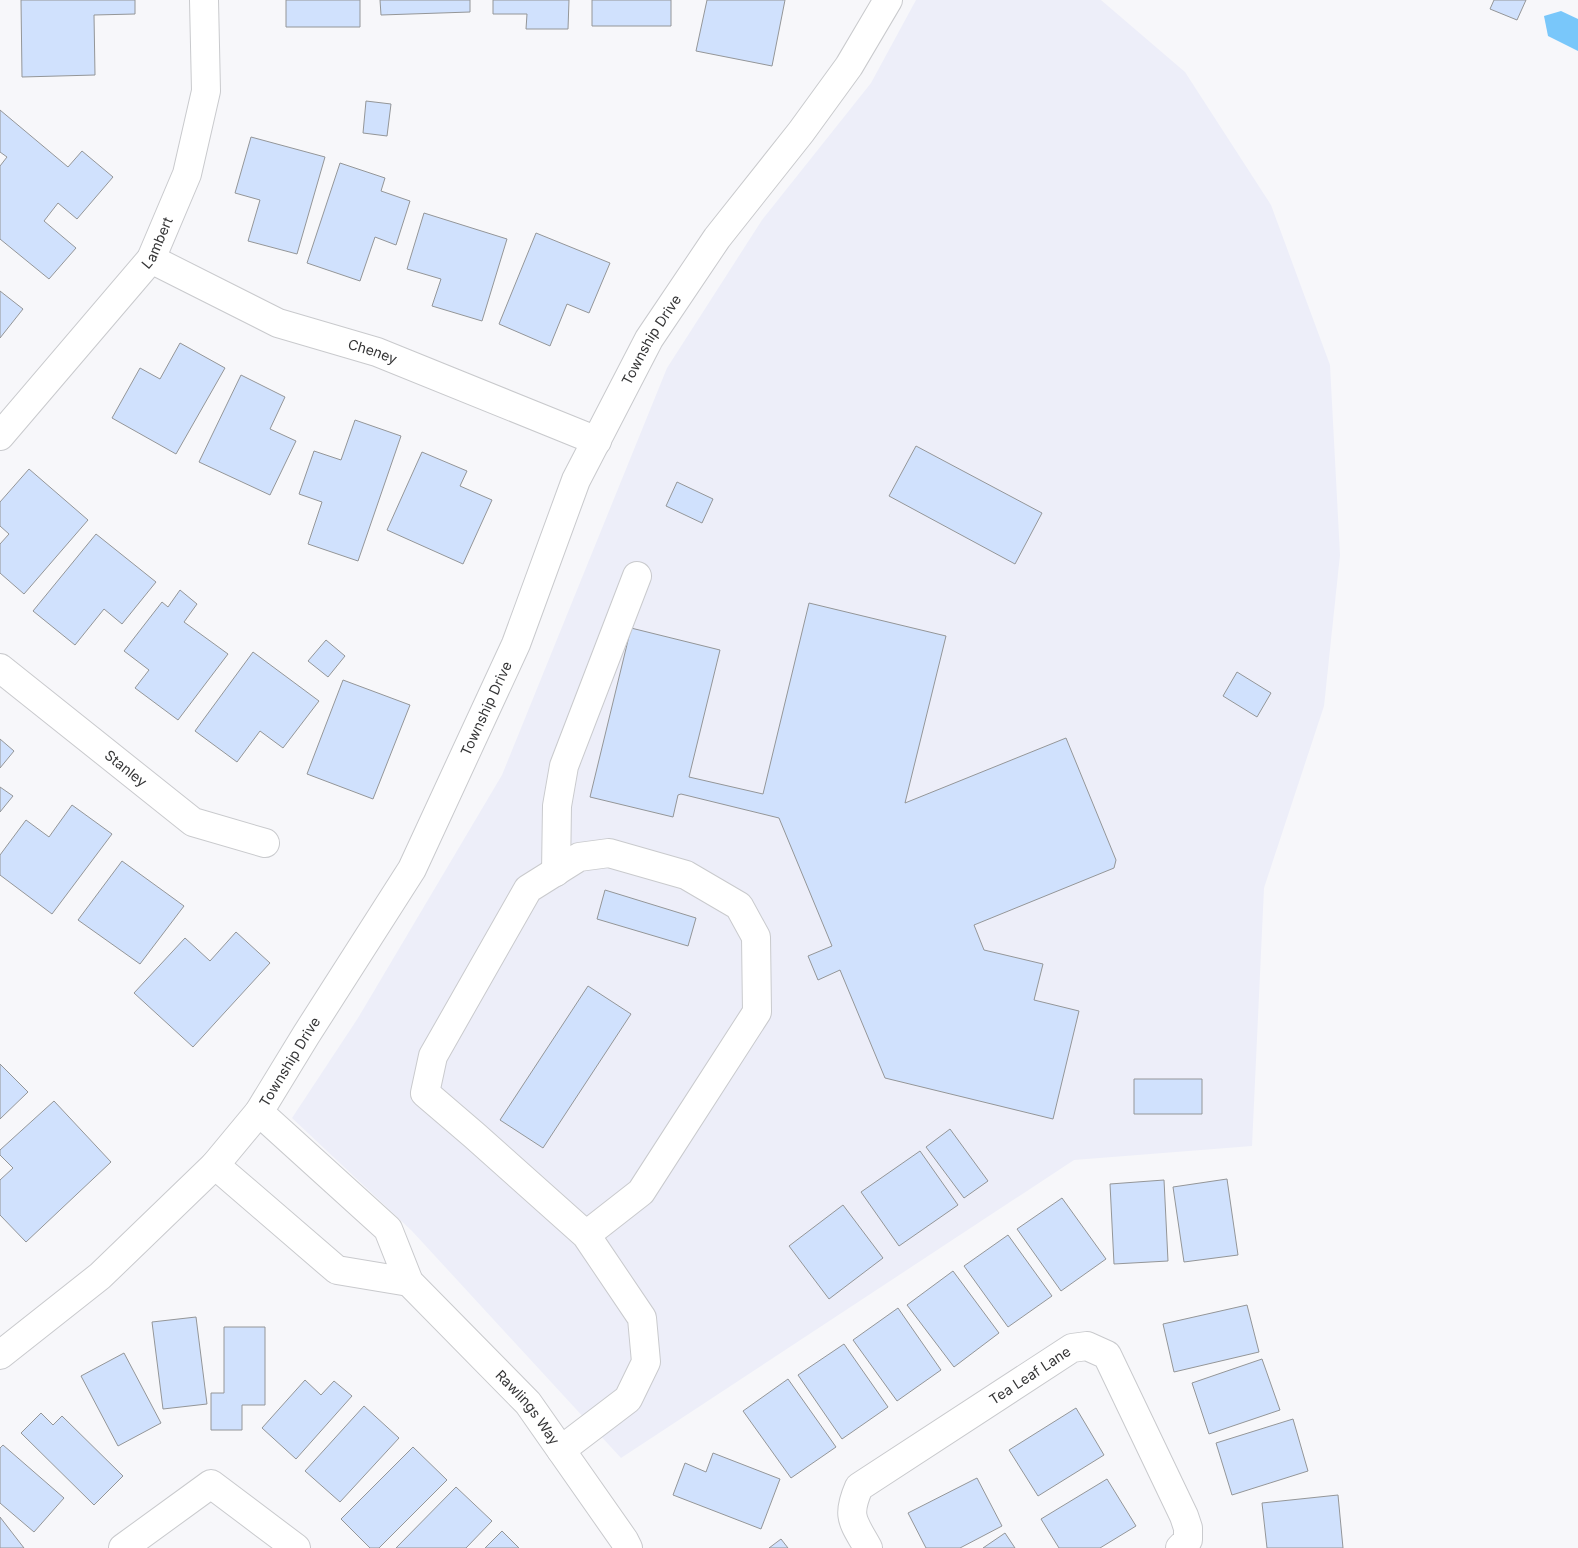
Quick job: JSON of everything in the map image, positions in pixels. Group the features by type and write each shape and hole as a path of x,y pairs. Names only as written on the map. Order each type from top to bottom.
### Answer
{"street":[{"name":"Lambert","path":"0,436 151,259 186,174 206,91 204,0"},
{"name":"Township Drive","path":"0,1355 100,1276 215,1165 259,1112 412,869 516,644 576,480 648,339 717,238 801,132 849,66 888,0"},
{"name":"Cheney","path":"151,259 278,323 378,352 597,441"},
{"path":"556,872 557,806 564,766 637,576"},
{"name":"Stanley","path":"0,668 193,822 265,843"},
{"path":"561,1450 628,1398 646,1362 642,1318 586,1235 474,1134 424,1093 433,1056 528,889 579,857 609,853 686,875 739,906 756,937 758,1012 641,1192 586,1235"},
{"name":"Rawlings Way","path":"259,1112 388,1230 409,1282 528,1403 628,1548"},
{"path":"215,1165 337,1270 409,1282"},
{"name":"Tea Leaf Lane","path":"868,1548 851,1517 852,1502 859,1487 1072,1348 1086,1346 1107,1355 1184,1516 1188,1528 1188,1540 1180,1548"},
{"path":"124,1548 210,1484 296,1548"}],"shaded area":[{"path":"916,0 1101,0 1185,72 1271,205 1330,365 1340,555 1324,706 1264,888 1252,1146 1074,1160 621,1458 412,1231 292,1118 358,1018 502,775 667,368 762,220 871,83"}],"water":[{"path":"1561,11 1578,19 1578,51 1548,36 1544,16"}],"building":[{"path":"21,0 135,0 135,14 94,15 95,75 22,77"},
{"path":"286,0 360,0 360,27 286,27"},
{"path":"380,0 470,0 470,12 381,15"},
{"path":"493,0 569,0 568,29 526,29 527,14 493,14"},
{"path":"592,0 671,0 671,26 592,26"},
{"path":"707,0 785,0 772,66 696,51"},
{"path":"1494,0 1526,0 1517,20 1490,9"},
{"path":"366,101 391,104 387,136 363,133"},
{"path":"0,110 68,167 82,151 113,177 77,219 58,203 44,221 76,248 49,279 0,239 0,166 7,157 0,152"},
{"path":"251,137 325,157 297,254 248,241 260,200 235,193"},
{"path":"340,163 385,178 381,191 410,201 396,245 375,237 360,281 307,263"},
{"path":"424,213 507,239 482,321 432,306 441,279 407,269"},
{"path":"536,233 610,263 589,313 567,304 550,346 499,324"},
{"path":"0,291 23,309 0,338"},
{"path":"180,343 225,368 176,454 112,418 140,368 160,379"},
{"path":"241,375 285,397 270,429 296,441 270,495 199,462"},
{"path":"355,420 401,436 358,561 308,544 322,502 299,494 314,451 341,460"},
{"path":"916,446 1042,513 1015,564 889,496"},
{"path":"422,452 467,471 460,486 492,500 463,564 387,530"},
{"path":"29,469 88,520 24,594 0,573 0,544 9,534 0,526 0,502"},
{"path":"677,482 713,499 702,523 666,506"},
{"path":"96,534 156,582 122,624 104,609 75,645 33,611"},
{"path":"180,590 197,604 184,622 228,654 178,720 135,688 149,670 124,651 162,602 168,607"},
{"path":"809,603 946,636 905,803 1066,738 1116,860 1114,868 974,925 984,950 1043,964 1034,1000 1079,1011 1053,1119 885,1078 840,970 818,980 808,956 832,946 779,818 681,794 678,795 673,817 590,797 631,628 720,650 689,777 763,794"},
{"path":"326,640 345,656 328,677 308,661"},
{"path":"253,652 319,701 283,748 260,731 237,762 195,731"},
{"path":"1237,672 1271,693 1257,717 1223,696"},
{"path":"343,680 410,705 373,799 307,774"},
{"path":"0,739 14,751 0,768"},
{"path":"0,787 13,796 0,812"},
{"path":"72,805 112,834 52,914 0,875 0,855 26,820 49,837"},
{"path":"122,861 184,906 140,964 78,920"},
{"path":"605,890 696,918 688,946 597,919"},
{"path":"236,932 270,963 193,1047 134,993 185,938 210,961"},
{"path":"588,986 631,1014 543,1148 500,1120"},
{"path":"0,1064 28,1092 0,1119"},
{"path":"1134,1079 1202,1079 1202,1114 1134,1114"},
{"path":"54,1101 111,1162 26,1242 0,1215 0,1180 13,1168 0,1155 0,1150"},
{"path":"950,1129 988,1181 964,1198 926,1147"},
{"path":"920,1151 958,1205 899,1246 861,1192"},
{"path":"1227,1179 1238,1255 1184,1262 1173,1187"},
{"path":"1164,1180 1168,1261 1114,1264 1110,1184"},
{"path":"1062,1198 1106,1259 1061,1291 1017,1229"},
{"path":"843,1205 883,1258 829,1299 789,1246"},
{"path":"1008,1235 1052,1296 1008,1327 964,1266"},
{"path":"953,1271 999,1333 954,1367 907,1305"},
{"path":"1247,1305 1259,1352 1174,1372 1163,1324"},
{"path":"898,1308 941,1370 897,1401 853,1340"},
{"path":"196,1317 207,1404 163,1409 152,1322"},
{"path":"224,1327 265,1327 265,1405 242,1405 242,1430 211,1430 211,1393 224,1393"},
{"path":"844,1344 888,1407 842,1439 798,1375"},
{"path":"124,1353 161,1423 118,1446 81,1376"},
{"path":"1262,1359 1280,1410 1209,1434 1192,1383"},
{"path":"788,1379 836,1447 791,1478 743,1411"},
{"path":"305,1380 321,1395 334,1381 352,1396 296,1459 262,1428"},
{"path":"364,1406 399,1438 340,1502 305,1471"},
{"path":"1076,1408 1104,1455 1038,1496 1009,1450"},
{"path":"41,1413 53,1425 62,1416 123,1476 94,1505 21,1433"},
{"path":"1293,1419 1308,1471 1232,1495 1216,1443"},
{"path":"3,1445 64,1498 34,1532 0,1503 0,1448"},
{"path":"413,1447 447,1480 379,1548 370,1548 341,1519"},
{"path":"713,1453 780,1479 761,1529 673,1495 685,1463 706,1472"},
{"path":"977,1478 1002,1526 960,1548 926,1548 908,1513"},
{"path":"1107,1479 1136,1526 1100,1548 1059,1548 1041,1519"},
{"path":"456,1487 492,1521 466,1548 396,1548"},
{"path":"1338,1495 1343,1548 1267,1548 1262,1503"},
{"path":"0,1517 24,1548 0,1548"},
{"path":"502,1531 519,1548 485,1548"},
{"path":"1005,1533 1015,1548 983,1548"},
{"path":"781,1539 788,1548 769,1548"}]}
